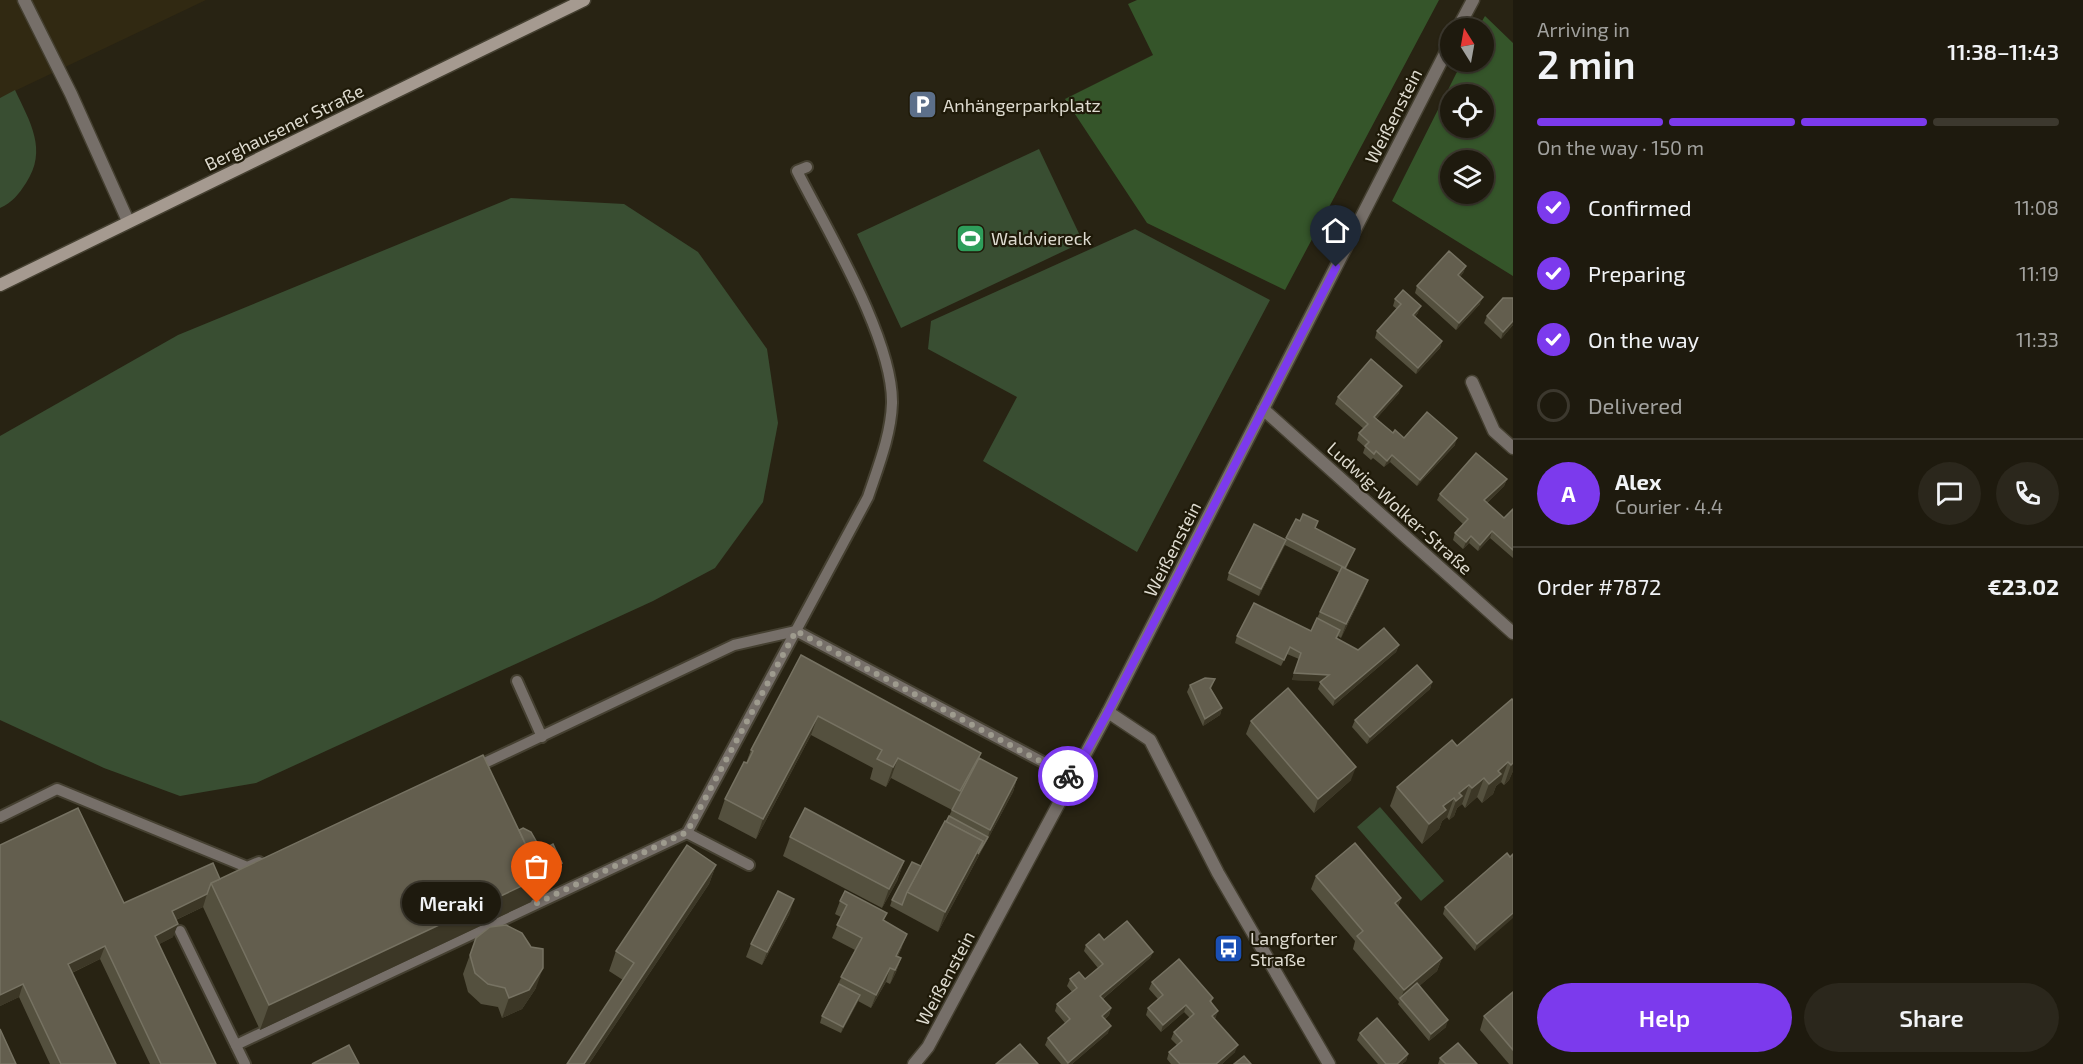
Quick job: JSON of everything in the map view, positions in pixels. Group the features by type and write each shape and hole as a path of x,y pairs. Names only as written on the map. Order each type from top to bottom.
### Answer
{"main road":[{"name":"Berghausener Straße","path":"0,285 584,0"}],"street":[{"path":"24,0 71,94 128,221"},
{"path":"1463,18 1473,0"},
{"name":"Weißenstein","path":"914,1064 928,1047 1108,712 1440,64"},
{"path":"1472,382 1494,431 1513,448"},
{"name":"Ludwig-Wolker-Straße","path":"1263,410 1513,633"},
{"path":"1108,712 1150,740 1218,873 1329,1064"}],"lane":[{"path":"236,1045 687,832 868,497 885,446 892,403 885,357 869,315 797,171 807,167"},
{"path":"466,771 734,645 796,631 1072,778"},
{"path":"517,681 542,737"},
{"path":"0,816 57,789 247,867 269,857"},
{"path":"687,832 749,865"},
{"path":"180,931 245,1064"}],"shaded area":[{"path":"0,0 206,0 0,98"}],"green space":[{"path":"1137,0 1439,0 1285,290 1147,223 1065,99 1153,55 1128,4"},
{"path":"1494,25 1513,43 1513,276 1392,201 1440,106 1440,138 1494,138 1494,84 1451,84 1457,72 1494,72"},
{"path":"15,90 31,125 36,159 26,183 12,201 0,208 0,98"},
{"name":"Waldviereck","path":"1039,149 1083,242 901,328 857,234"},
{"path":"511,198 624,204 698,252 767,349 778,423 763,502 715,568 653,601 256,783 180,796 104,768 0,720 0,436 178,335"},
{"path":"1135,229 1270,300 1137,552 983,461 1017,397 928,349 931,321"},
{"path":"1380,807 1444,881 1421,901 1357,827"}],"building":[{"path":"1449,251 1466,266 1458,275 1483,297 1459,323 1417,286"},
{"path":"1403,290 1421,306 1413,315 1442,341 1418,368 1377,331 1401,304 1395,299"},
{"path":"1503,298 1513,298 1513,321 1503,332 1487,316"},
{"path":"1371,359 1402,386 1374,417 1393,433 1395,430 1404,438 1427,412 1457,438 1420,480 1392,455 1387,461 1376,451 1374,454 1365,446 1369,442 1359,433 1368,424 1338,397"},
{"path":"1476,453 1507,479 1484,500 1504,518 1513,509 1513,550 1492,531 1480,545 1471,536 1466,542 1455,533 1468,519 1440,494"},
{"path":"1303,514 1318,521 1315,528 1355,549 1345,568 1286,538 1296,519 1300,521"},
{"path":"1254,524 1286,540 1261,589 1229,573"},
{"path":"1342,567 1368,580 1346,624 1320,612"},
{"path":"1254,603 1311,631 1317,618 1340,630 1336,638 1358,650 1384,628 1399,645 1335,699 1320,682 1329,675 1294,673 1301,653 1290,647 1284,660 1237,636"},
{"path":"801,655 981,753 960,791 898,758 893,767 877,759 882,750 818,716 763,819 725,799 744,762 747,763 753,751 751,750"},
{"path":"1417,665 1432,682 1370,737 1355,720"},
{"path":"1205,678 1215,679 1210,688 1222,708 1205,719 1190,685"},
{"path":"1288,688 1356,767 1318,799 1251,721"},
{"path":"1512,699 1513,763 1511,765 1508,762 1498,771 1501,774 1489,784 1484,778 1472,788 1469,785 1459,793 1462,796 1456,801 1454,798 1443,806 1446,810 1429,824 1397,787 1452,740 1457,746"},
{"path":"483,755 541,877 269,1005 211,883"},
{"path":"979,758 1017,778 990,830 952,810"},
{"path":"78,808 124,903 213,863 220,879 211,883 207,894 172,911 178,924 155,936 216,1064 161,1064 105,946 68,964 116,1064 61,1064 23,984 0,995 0,845"},
{"path":"805,808 904,861 889,889 790,837"},
{"path":"949,816 988,837 978,854 983,841 946,822"},
{"path":"945,821 983,841 945,912 907,892"},
{"path":"523,828 531,832 539,846 544,849 553,844 562,863 539,873 519,830"},
{"path":"1355,843 1401,898 1395,903 1442,958 1404,990 1357,936 1363,931 1316,876"},
{"path":"687,845 716,865 584,1064 567,1064 634,963 616,951"},
{"path":"1507,853 1510,857 1513,854 1513,913 1477,944 1445,907"},
{"path":"912,862 921,866 902,905 892,900"},
{"path":"778,891 794,899 767,952 751,944"},
{"path":"845,891 887,913 883,920 907,934 896,956 901,958 895,970 890,968 876,995 841,977 862,938 837,925 847,905 840,901"},
{"path":"1127,921 1153,952 1100,996 1111,1008 1102,1016 1111,1026 1068,1063 1048,1038 1070,1019 1057,1004 1077,988 1070,979 1079,972 1085,979 1103,964 1086,945 1099,934 1104,940"},
{"path":"506,925 522,933 531,947 543,949 543,968 529,990 509,998 505,988 488,984 475,973 470,955 476,938 490,927"},
{"path":"1179,959 1213,998 1210,1001 1218,1011 1212,1016 1238,1045 1216,1064 1180,1064 1169,1052 1182,1041 1174,1032 1194,1014 1186,1005 1163,1025 1148,1008 1163,995 1152,982"},
{"path":"1417,983 1448,1020 1431,1034 1400,998"},
{"path":"839,984 860,995 843,1027 822,1016"},
{"path":"1513,992 1513,1050 1484,1016"},
{"path":"1377,1018 1408,1054 1397,1064 1386,1064 1360,1033"},
{"path":"0,1029 16,1064 0,1064"},
{"path":"1458,1043 1477,1064 1446,1064 1440,1058"},
{"path":"1020,1044 1038,1064 996,1064"},
{"path":"349,1045 359,1064 312,1064"},
{"path":"1244,1056 1251,1064 1234,1064"}],"way so far":[{"path":"537,903 687,832 796,631 1068,776"}],"place":[{"name":"Anhängerparkplatz","path":"922,105"},
{"name":"Waldviereck","path":"970,238"},
{"name":"Meraki","path":"537,903"},
{"name":"Langforter Straße","path":"1229,948"}],"route":[{"path":"1068,776 1072,778 1108,712 1336,267"}]}
